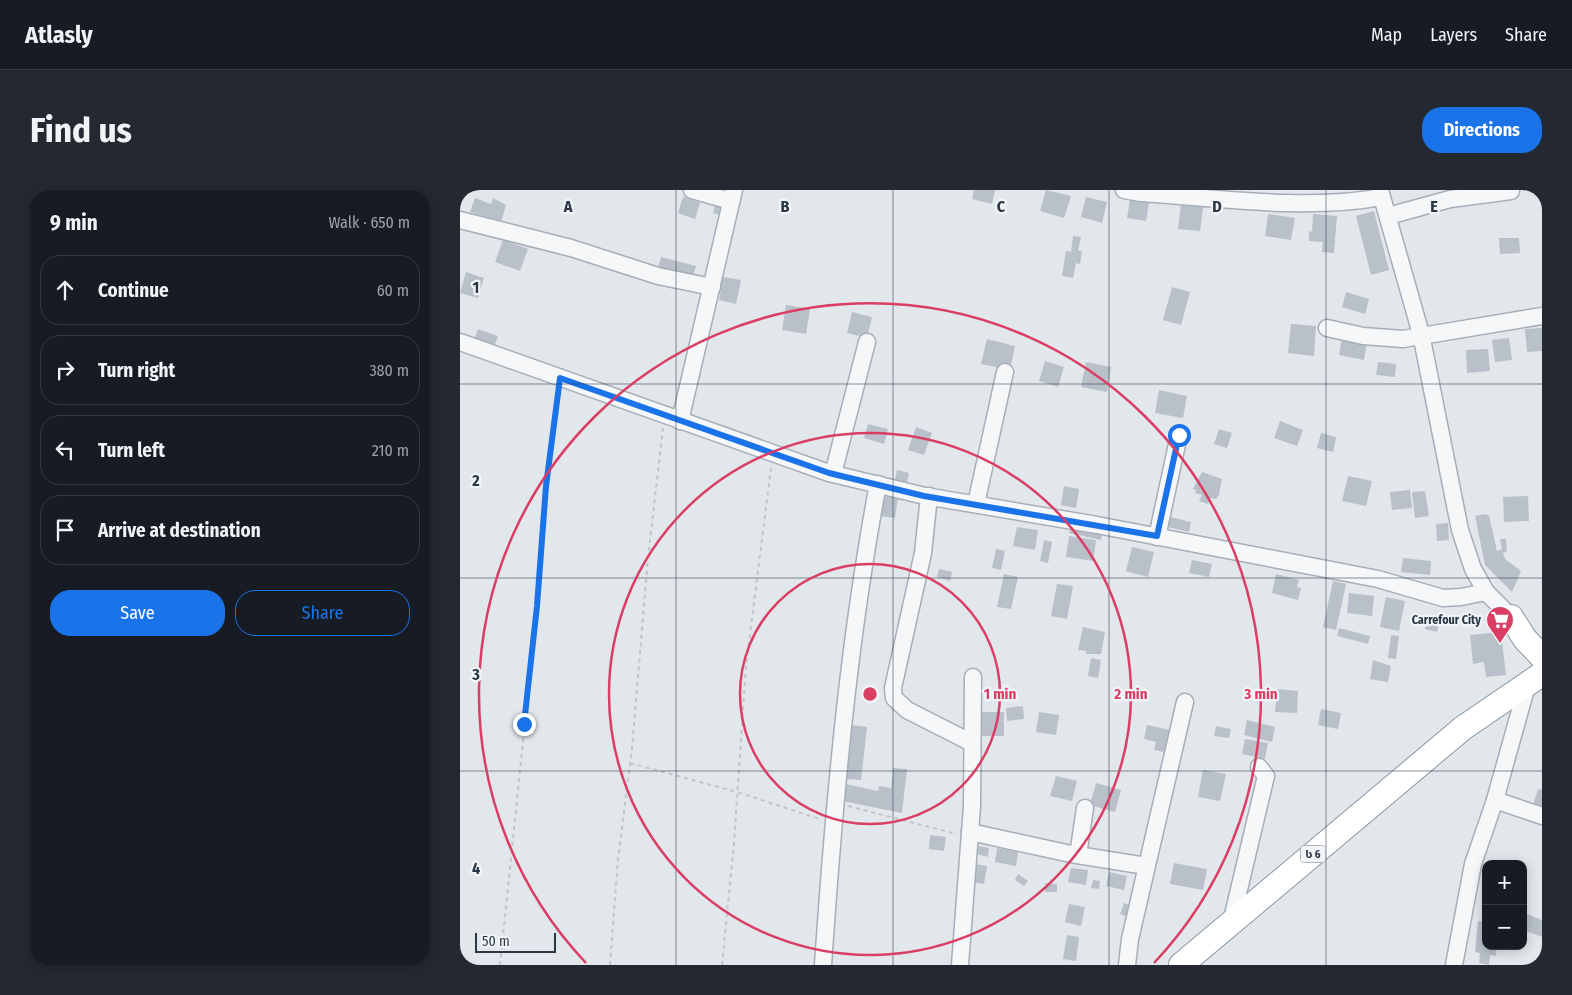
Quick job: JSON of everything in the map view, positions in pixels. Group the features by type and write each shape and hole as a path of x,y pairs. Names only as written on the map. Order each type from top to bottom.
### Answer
{"highway":[{"path":"1511,617 1528,624 1542,636"},
{"path":"1511,617 1542,658"},
{"name":"ს 6","path":"1446,743 1460,724 1498,690 1542,658"},
{"name":"ს 6","path":"1181,965 1446,743 1535,678"}],"street":[{"path":"680,421 733,196 692,190"},
{"path":"1124,190 1142,193 1291,202 1366,200 1381,194 1421,334 1460,530 1473,569 1486,592 1511,617"},
{"path":"1388,216 1456,194 1512,191"},
{"path":"460,220 529,236 658,276 712,287"},
{"path":"1327,328 1363,336 1403,339 1421,334 1542,316"},
{"path":"460,342 833,474 929,496 1157,536 1378,580 1442,598 1486,592"},
{"path":"833,474 867,342"},
{"path":"976,504 1005,372"},
{"path":"1157,536 1179,435"},
{"path":"823,965 834,823 854,635 866,546 878,484"},
{"path":"929,496 922,553 892,688 894,698 907,710 972,743"},
{"path":"960,965 970,834 973,677"},
{"path":"1454,965 1473,864 1496,800 1535,678"},
{"path":"1127,965 1130,939 1146,866 1185,702"},
{"path":"1231,923 1266,776 1259,767"},
{"path":"1496,800 1542,816"},
{"path":"1078,855 1085,808"},
{"path":"970,834 1146,866"}],"path":[{"path":"500,965 537,606 546,486 560,378"},
{"path":"610,965 618,859 630,763 648,558 664,415"},
{"path":"722,965 746,666 773,453"},
{"path":"630,763 737,792 834,823"},
{"path":"836,804 970,834"}],"building":[{"path":"974,190 995,190 992,204 972,199"},
{"path":"1046,190 1071,196 1064,218 1040,211"},
{"path":"683,197 700,203 695,219 678,213"},
{"path":"1086,197 1107,202 1102,223 1081,217"},
{"path":"475,198 491,204 493,198 506,205 501,222 470,212"},
{"path":"1130,200 1149,203 1146,221 1127,218"},
{"path":"1181,204 1203,207 1200,231 1178,229"},
{"path":"715,205 725,207 723,216 713,213"},
{"path":"1374,211 1389,270 1371,275 1356,216"},
{"path":"1268,214 1295,218 1291,240 1265,236"},
{"path":"1313,214 1337,216 1334,253 1322,252 1323,242 1309,241 1309,231 1312,232"},
{"path":"1073,236 1081,237 1078,251 1082,251 1080,264 1076,263 1073,278 1062,276 1066,251 1071,252"},
{"path":"1499,238 1519,238 1520,253 1500,254"},
{"path":"503,240 528,249 520,271 495,262"},
{"path":"661,257 696,266 693,276 658,268"},
{"path":"466,272 484,278 478,298 460,293"},
{"path":"723,277 741,280 736,304 719,300"},
{"path":"1172,287 1190,292 1181,325 1163,320"},
{"path":"1346,292 1369,299 1365,314 1342,307"},
{"path":"786,305 810,309 806,334 782,330"},
{"path":"852,312 872,317 867,338 847,333"},
{"path":"1291,324 1316,326 1314,356 1288,353"},
{"path":"1542,328 1542,351 1527,352 1525,329"},
{"path":"478,329 498,336 494,347 474,340"},
{"path":"1342,338 1367,342 1364,360 1339,355"},
{"path":"1509,338 1512,360 1495,362 1492,340"},
{"path":"987,339 1015,346 1010,370 981,364"},
{"path":"1488,349 1490,371 1467,373 1466,350"},
{"path":"1045,361 1064,367 1058,387 1039,381"},
{"path":"1086,362 1111,367 1107,392 1081,387"},
{"path":"1378,362 1396,364 1395,377 1376,375"},
{"path":"1159,390 1187,396 1183,418 1155,413"},
{"path":"1280,421 1303,430 1297,446 1274,438"},
{"path":"868,424 888,429 884,444 864,438"},
{"path":"916,427 932,433 924,455 908,450"},
{"path":"1219,429 1232,433 1227,448 1214,444"},
{"path":"1321,433 1336,437 1333,452 1317,448"},
{"path":"897,470 909,473 907,482 895,480"},
{"path":"1202,472 1222,479 1219,495 1216,499 1210,498 1208,504 1199,501 1202,495 1195,493 1196,490 1193,489"},
{"path":"1348,476 1372,481 1366,506 1342,501"},
{"path":"1064,486 1079,489 1076,508 1061,505"},
{"path":"1410,490 1412,508 1392,510 1390,492"},
{"path":"1425,491 1429,516 1415,518 1412,492"},
{"path":"882,496 898,498 895,518 880,516"},
{"path":"1528,496 1529,521 1504,522 1503,497"},
{"path":"1486,514 1489,516 1497,551 1502,549 1500,539 1506,539 1507,551 1503,553 1505,559 1521,571 1512,592 1485,565 1475,516"},
{"path":"1166,516 1191,522 1189,532 1164,526"},
{"path":"1448,523 1449,540 1437,541 1436,524"},
{"path":"1017,527 1038,530 1035,550 1013,546"},
{"path":"1071,527 1102,533 1101,540 1069,533"},
{"path":"1069,536 1096,540 1093,561 1066,557"},
{"path":"1044,540 1052,542 1048,563 1040,561"},
{"path":"1132,547 1154,552 1148,577 1126,571"},
{"path":"996,549 1005,551 1001,570 992,568"},
{"path":"1403,558 1431,561 1430,575 1401,572"},
{"path":"1192,560 1212,564 1209,577 1189,573"},
{"path":"939,569 952,572 950,581 937,577"},
{"path":"1004,574 1018,577 1011,609 997,607"},
{"path":"1276,574 1299,580 1297,587 1301,588 1298,600 1272,593"},
{"path":"1333,581 1346,584 1336,630 1323,627"},
{"path":"1057,584 1073,586 1067,619 1051,616"},
{"path":"1349,593 1374,596 1372,616 1347,613"},
{"path":"1386,597 1405,601 1399,631 1380,627"},
{"path":"1428,616 1440,619 1437,632 1425,629"},
{"path":"1083,627 1105,632 1101,654 1086,654 1086,651 1078,650"},
{"path":"1339,628 1370,636 1368,644 1337,636"},
{"path":"1501,632 1506,675 1486,677 1484,662 1473,664 1470,635"},
{"path":"1391,635 1399,636 1396,659 1388,658"},
{"path":"1091,658 1101,660 1098,678 1088,676"},
{"path":"1373,660 1391,666 1388,682 1370,679"},
{"path":"1277,689 1298,691 1297,713 1275,712"},
{"path":"1023,706 1024,719 1007,721 1006,708"},
{"path":"1321,709 1341,713 1338,729 1318,725"},
{"path":"978,712 1004,712 1004,736 977,736"},
{"path":"1039,712 1059,715 1056,735 1036,732"},
{"path":"1247,720 1275,727 1272,742 1244,735"},
{"path":"850,725 867,727 861,780 845,779"},
{"path":"1147,725 1175,731 1170,753 1154,750 1156,742 1144,739"},
{"path":"1216,726 1231,729 1229,738 1214,736"},
{"path":"1245,739 1268,743 1265,759 1242,754"},
{"path":"893,768 907,769 902,813 842,801 845,784 878,791 879,786 891,788"},
{"path":"1203,770 1226,774 1220,801 1198,797"},
{"path":"1056,776 1077,781 1072,801 1050,796"},
{"path":"1096,783 1121,790 1115,812 1090,805"},
{"path":"1538,789 1542,790 1542,808 1533,805"},
{"path":"930,835 946,837 944,851 929,849"},
{"path":"979,846 989,848 988,857 977,854"},
{"path":"997,848 1018,852 1016,866 995,862"},
{"path":"1174,863 1207,869 1203,890 1170,884"},
{"path":"974,864 987,866 984,884 971,882"},
{"path":"1071,868 1088,870 1086,885 1068,882"},
{"path":"1109,872 1127,876 1124,890 1106,886"},
{"path":"1018,874 1028,881 1024,886 1015,880"},
{"path":"1093,880 1100,881 1099,889 1091,888"},
{"path":"1045,883 1057,884 1057,892 1045,892"},
{"path":"1124,903 1132,906 1128,917 1120,914"},
{"path":"1069,904 1085,907 1081,926 1065,922"},
{"path":"1527,914 1542,920 1542,937 1527,931"},
{"path":"1478,921 1482,922 1482,950 1497,950 1496,956 1490,955 1489,965 1479,963 1480,953 1475,952"},
{"path":"1067,935 1079,937 1076,961 1063,959"}],"place":[{"name":"Carrefour City","path":"1500,644"}],"route":[{"path":"524,724 537,606 546,486 560,378 829,473 924,496 1157,536 1179,435"}]}
